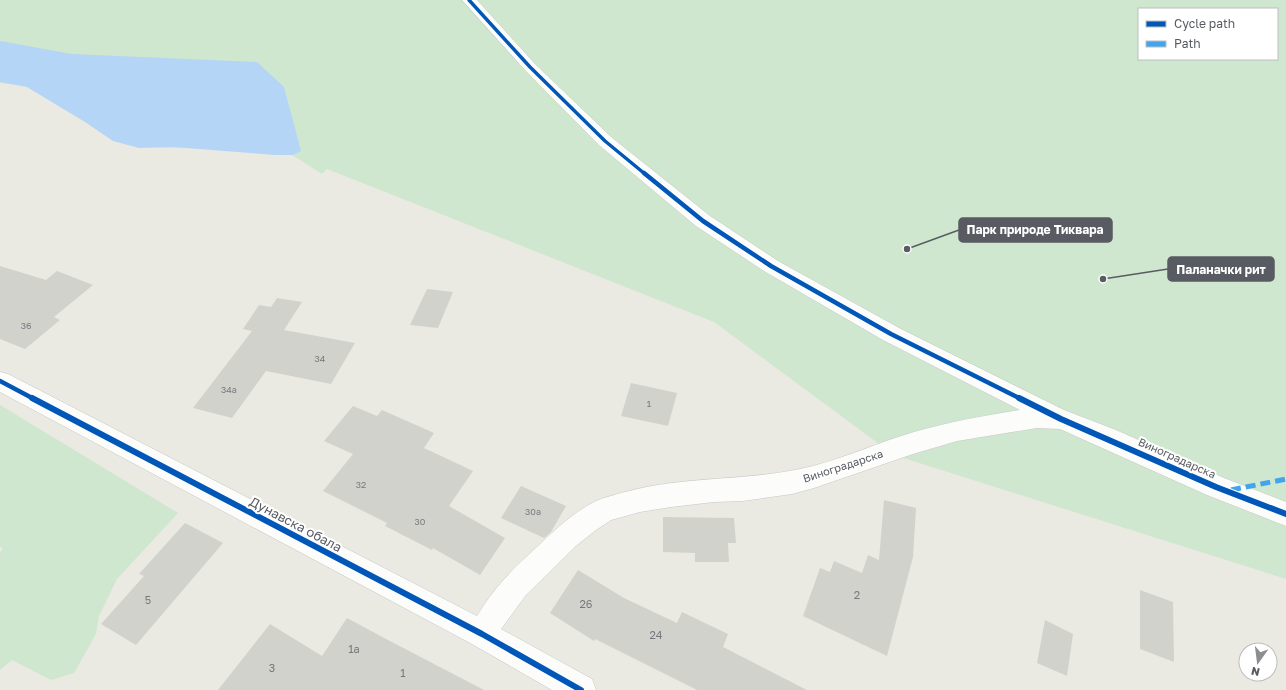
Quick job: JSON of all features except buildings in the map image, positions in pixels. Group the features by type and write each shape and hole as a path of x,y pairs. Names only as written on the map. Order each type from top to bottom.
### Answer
{"street":[{"path":"469,0 530,67 605,141 703,221 772,266 891,334 1061,419"},
{"name":"Дунавска обала","path":"0,381 482,634 581,690"},
{"name":"Виноградарска","path":"482,634 496,610 516,584 568,536 605,510 620,504 671,495 714,490 743,489 792,482 814,477 913,443 958,431 1037,418 1061,419 1216,486 1286,514"}],"green space":[{"path":"0,0 1286,0 1286,579 894,455 714,322 327,169 322,174 294,156 281,151 153,147 35,87 0,83"},
{"path":"0,405 178,513 117,579 99,616 96,634 74,673 51,680 12,660 0,670 0,553 3,548 0,547"}],"water":[{"path":"0,41 72,54 257,62 284,87 301,151 293,155 275,155 174,147 139,148 113,141 85,122 27,87 0,82"}],"marked path":[{"path":"1231,490 1286,479"}],"cycle path":[{"path":"469,0 530,67 605,141 703,221 771,266 891,334 1061,419 1216,487 1286,514"},
{"path":"0,381 482,634 581,690"}],"place":[{"name":"Парк природе Тиквара","path":"907,249"},
{"name":"Паланачки рит","path":"1103,279"}]}
